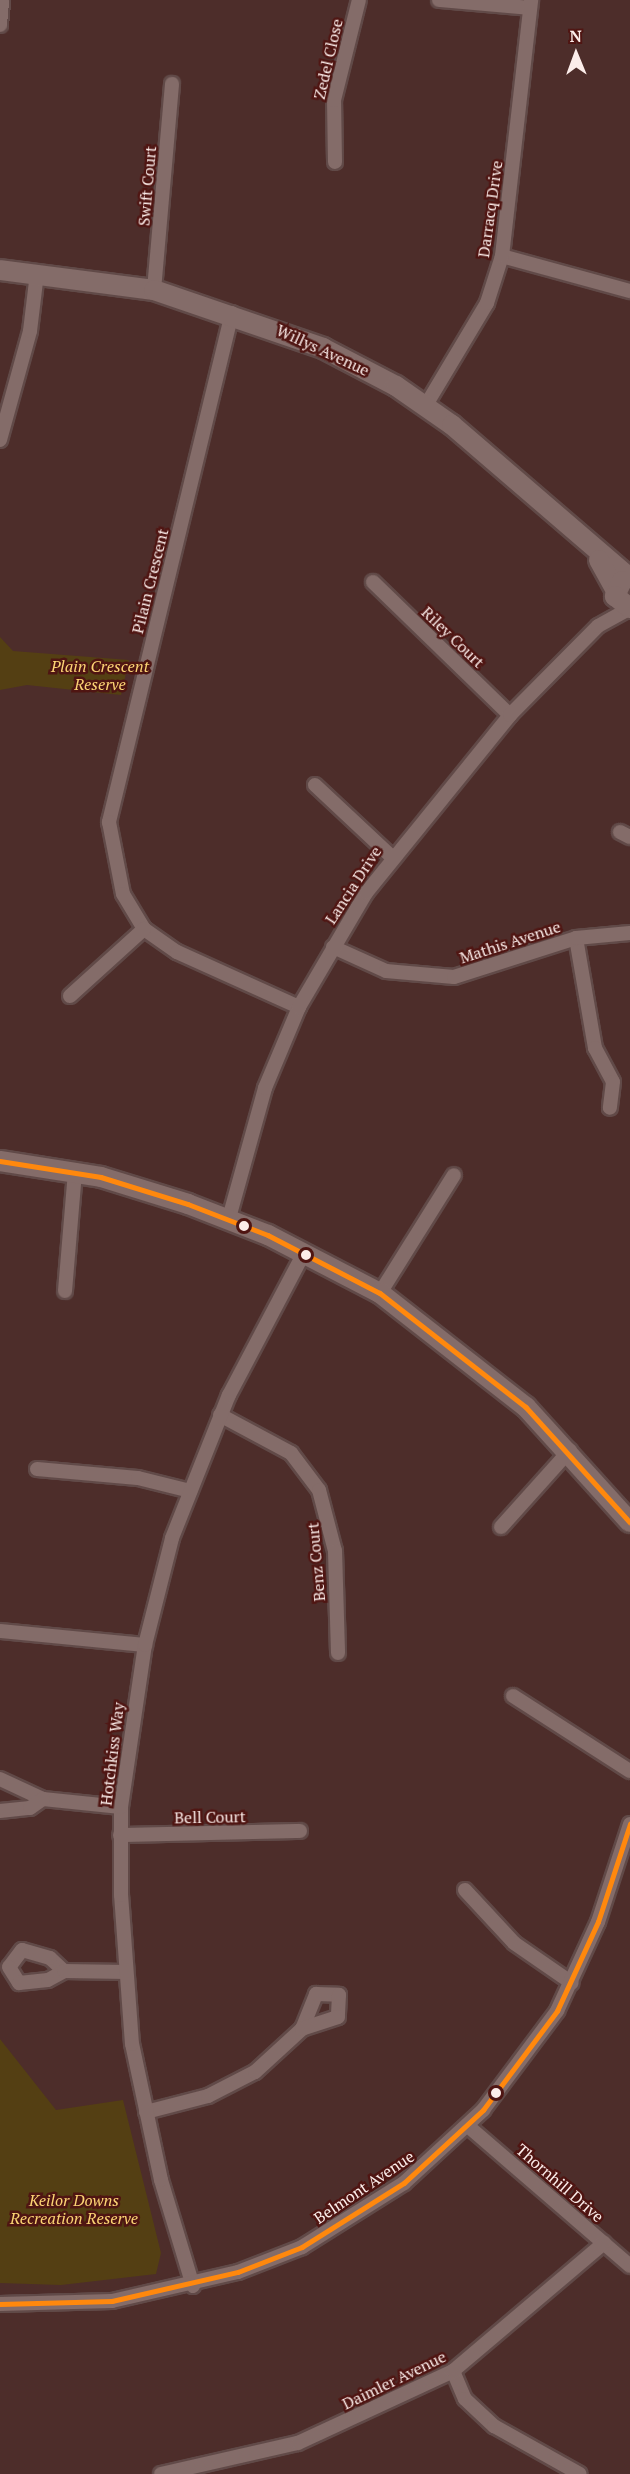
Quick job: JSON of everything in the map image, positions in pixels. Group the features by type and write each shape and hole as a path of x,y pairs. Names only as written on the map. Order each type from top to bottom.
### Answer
{"street":[{"path":"0,25 3,0"},
{"name":"Zedel Close","path":"334,162 334,100 359,0"},
{"path":"439,0 530,4"},
{"name":"Darracq Drive","path":"426,405 477,322 502,256 530,4"},
{"name":"Swift Court","path":"154,290 172,84"},
{"path":"502,256 630,291"},
{"name":"Willys Avenue","path":"0,270 154,290 232,313 324,348 426,405 506,468 591,548 622,584 619,603 630,608"},
{"path":"0,440 30,331 37,273"},
{"name":"Pilain Crescent","path":"232,313 109,822 123,894 144,929 177,952 299,1008"},
{"name":"Riley Court","path":"373,582 510,715"},
{"name":"Lancia Drive","path":"229,1218 265,1088 299,1008 333,946 391,856 510,715 598,626 622,584"},
{"name":"Lancia Drive","path":"598,626 630,608"},
{"path":"315,785 391,856"},
{"path":"70,996 144,929"},
{"name":"Mathis Avenue","path":"333,946 386,971 454,977 576,938 630,933"},
{"path":"576,938 595,1048 619,1081 609,1108"},
{"path":"0,1161 75,1172 229,1218 304,1253 380,1293 475,1362 570,1450 630,1522"},
{"path":"65,1291 75,1172"},
{"path":"380,1293 454,1175"},
{"name":"Hotchkiss Way","path":"193,2286 146,2112 132,2044 126,1972 120,1835 121,1807 145,1646 172,1538 220,1415 304,1253"},
{"name":"Benz Court","path":"220,1415 291,1454 319,1490 335,1551 338,1653"},
{"path":"501,1527 570,1450"},
{"path":"37,1469 138,1478 190,1491"},
{"path":"0,1631 145,1646"},
{"path":"513,1696 630,1771"},
{"path":"0,1779 43,1799 121,1807"},
{"path":"0,1811 30,1808 43,1799"},
{"name":"Belmont Avenue","path":"0,2304 78,2304 193,2286 272,2260 341,2225 404,2183 468,2126 526,2056 572,1983 630,1824"},
{"name":"Bell Court","path":"120,1835 300,1831"},
{"path":"465,1890 514,1942 572,1983"},
{"path":"64,1971 126,1972"},
{"path":"146,2112 208,2096 255,2073 302,2029"},
{"name":"Thornhill Drive","path":"468,2126 630,2266"},
{"name":"Daimler Avenue","path":"160,2474 298,2443 453,2371 604,2243"},
{"path":"453,2371 465,2399 494,2426 580,2474"}],"green space":[{"name":"Plain Crescent Reserve","path":"0,637 13,651 129,660 121,695 27,685 0,690"},
{"name":"Keilor Downs Recreation Reserve","path":"0,2039 56,2110 123,2100 161,2253 156,2274 61,2285 0,2283"}],"transit line":[{"path":"0,1161 101,1177 188,1204 268,1235 380,1293 526,1407 630,1522"},
{"path":"0,2304 112,2301 238,2272 302,2247 404,2183 483,2110 557,2011 598,1922 630,1824"}]}
